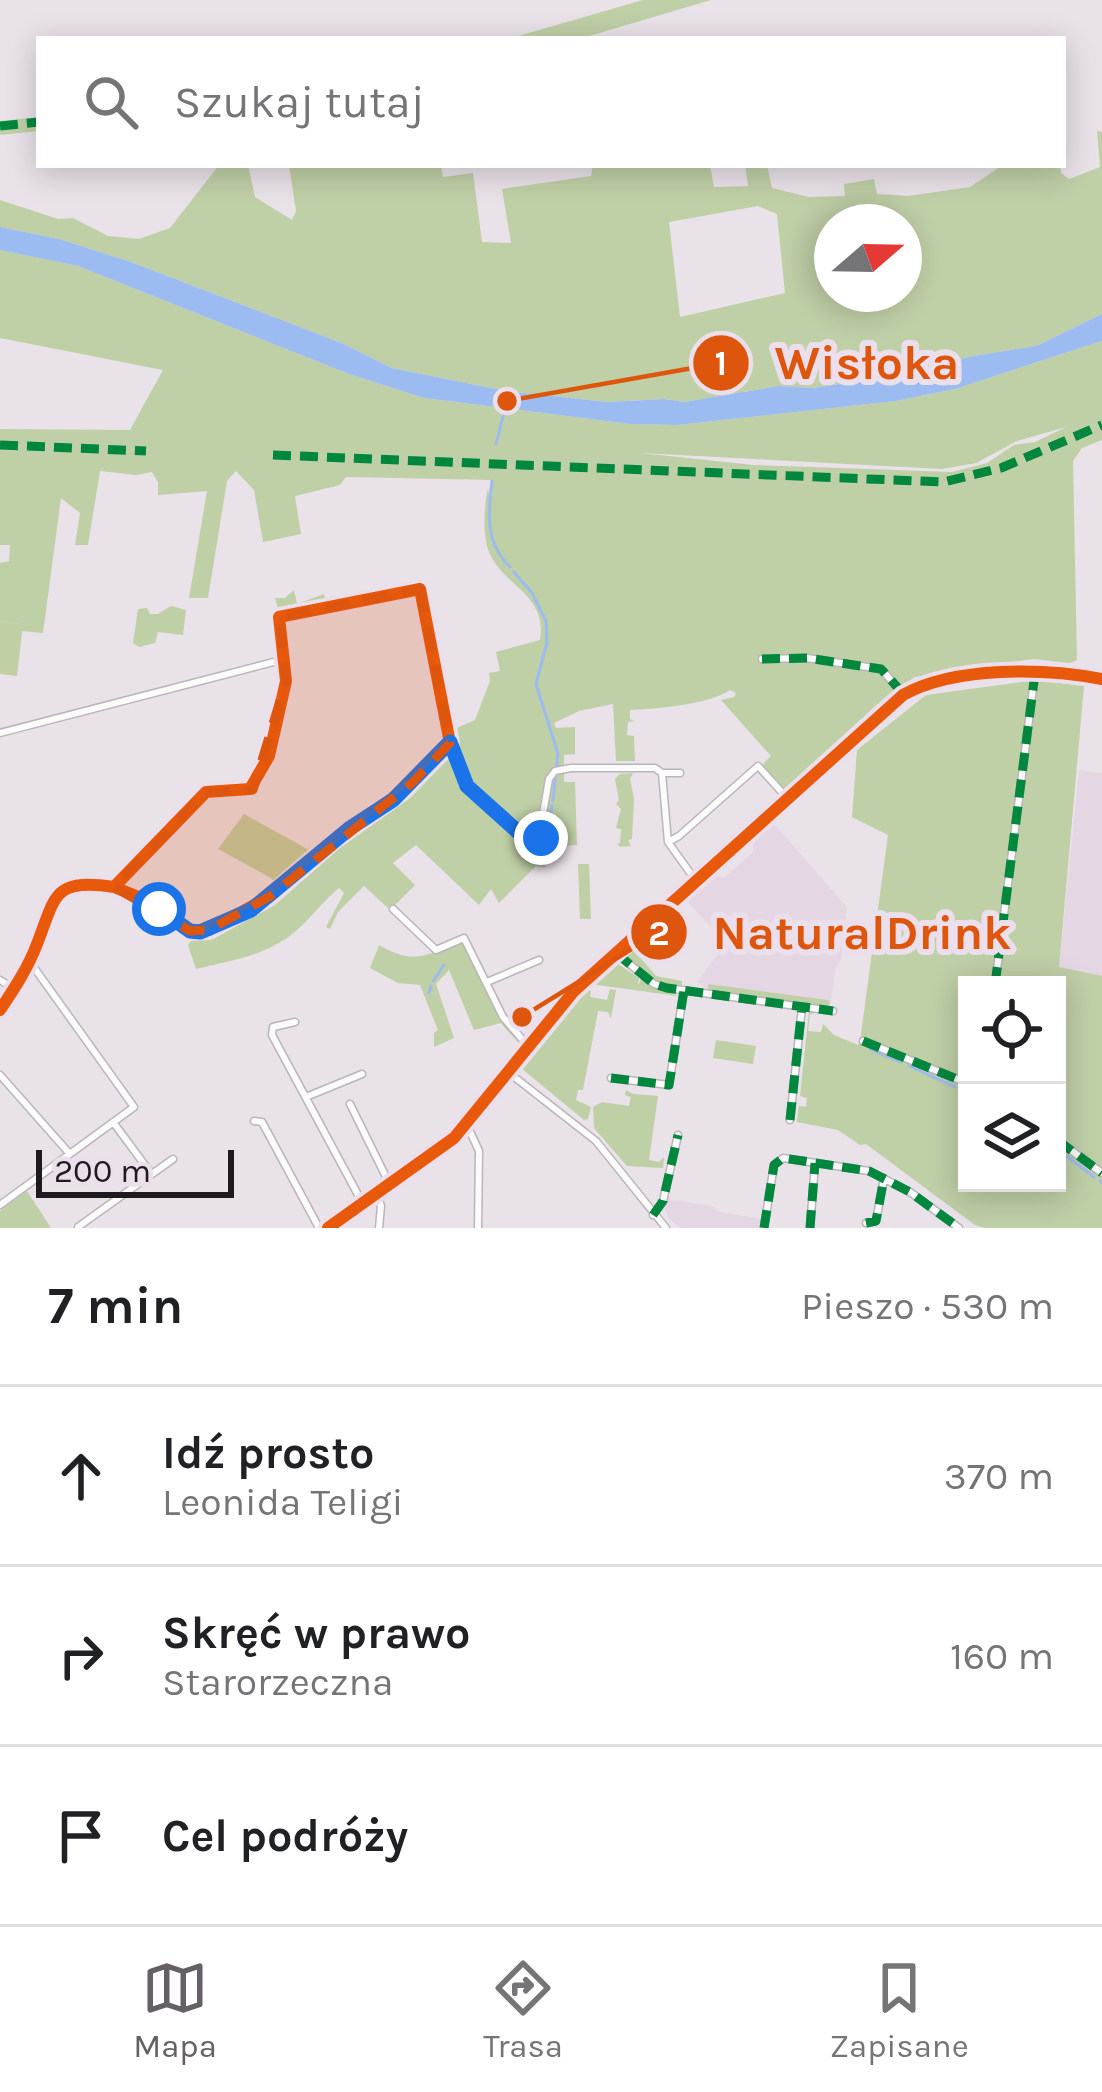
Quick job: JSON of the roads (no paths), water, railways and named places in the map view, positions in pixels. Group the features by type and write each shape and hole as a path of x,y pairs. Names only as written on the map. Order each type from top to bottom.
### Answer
{"street":[{"path":"114,887 206,792 244,790 256,783 280,716 286,681 279,617 420,589 450,742 467,786 537,849 554,771 650,766 662,773 680,772"},
{"path":"762,659 807,658 881,668 898,688"},
{"path":"0,733 285,659"},
{"path":"258,1122 323,1228 445,1146 562,1004 892,704 915,689 941,681 1039,670 1102,679"},
{"path":"996,976 1034,681"},
{"path":"0,1010 30,962 44,917 72,884 114,887 146,900 190,931 209,930 278,891 334,840 404,791 450,742"},
{"path":"668,842 758,766 788,799"},
{"path":"662,773 668,842 696,881"},
{"path":"393,909 436,950 464,938 508,1026 528,1046"},
{"path":"616,953 654,984 833,1011"},
{"path":"487,982 539,960"},
{"path":"0,1205 134,1107 30,962"},
{"path":"0,980 14,989"},
{"path":"611,1078 670,1085 683,990"},
{"path":"790,1120 802,1007"},
{"path":"295,1022 273,1027 272,1035 363,1204"},
{"path":"862,1040 958,1079"},
{"path":"508,1072 596,1141 666,1228"},
{"path":"306,1097 362,1074"},
{"path":"0,1075 69,1154"},
{"path":"350,1104 390,1185"},
{"path":"113,1121 150,1172"},
{"path":"466,1125 479,1151 478,1228"},
{"path":"652,1215 664,1202 678,1135"},
{"path":"1066,1147 1102,1173"},
{"path":"764,1228 776,1161 783,1158 859,1168 884,1178 959,1228"},
{"path":"78,1227 173,1159"},
{"path":"810,1228 815,1163"},
{"path":"866,1223 876,1221 884,1178"},
{"path":"377,1194 379,1228"}],"water":[{"path":"0,227 59,239 131,262 344,344 392,368 506,391 608,402 684,402 779,386 813,388 867,380 1036,346 1102,314 1102,341 955,389 896,401 677,425 630,424 424,398 349,374 78,266 0,250"}],"waterway":[{"path":"496,444 506,405"},
{"path":"492,481 492,538 510,567"},
{"path":"514,572 546,621 547,642 536,684 558,754 553,801"},
{"path":"540,860 552,806"},
{"path":"433,981 444,965"},
{"path":"429,993 431,986"},
{"path":"870,1049 901,1062"},
{"path":"909,1066 955,1087"},
{"path":"1066,1156 1094,1177"}],"place":[{"name":"Wisłoka","path":"507,401"},
{"name":"NaturalDrink","path":"522,1017"}]}
